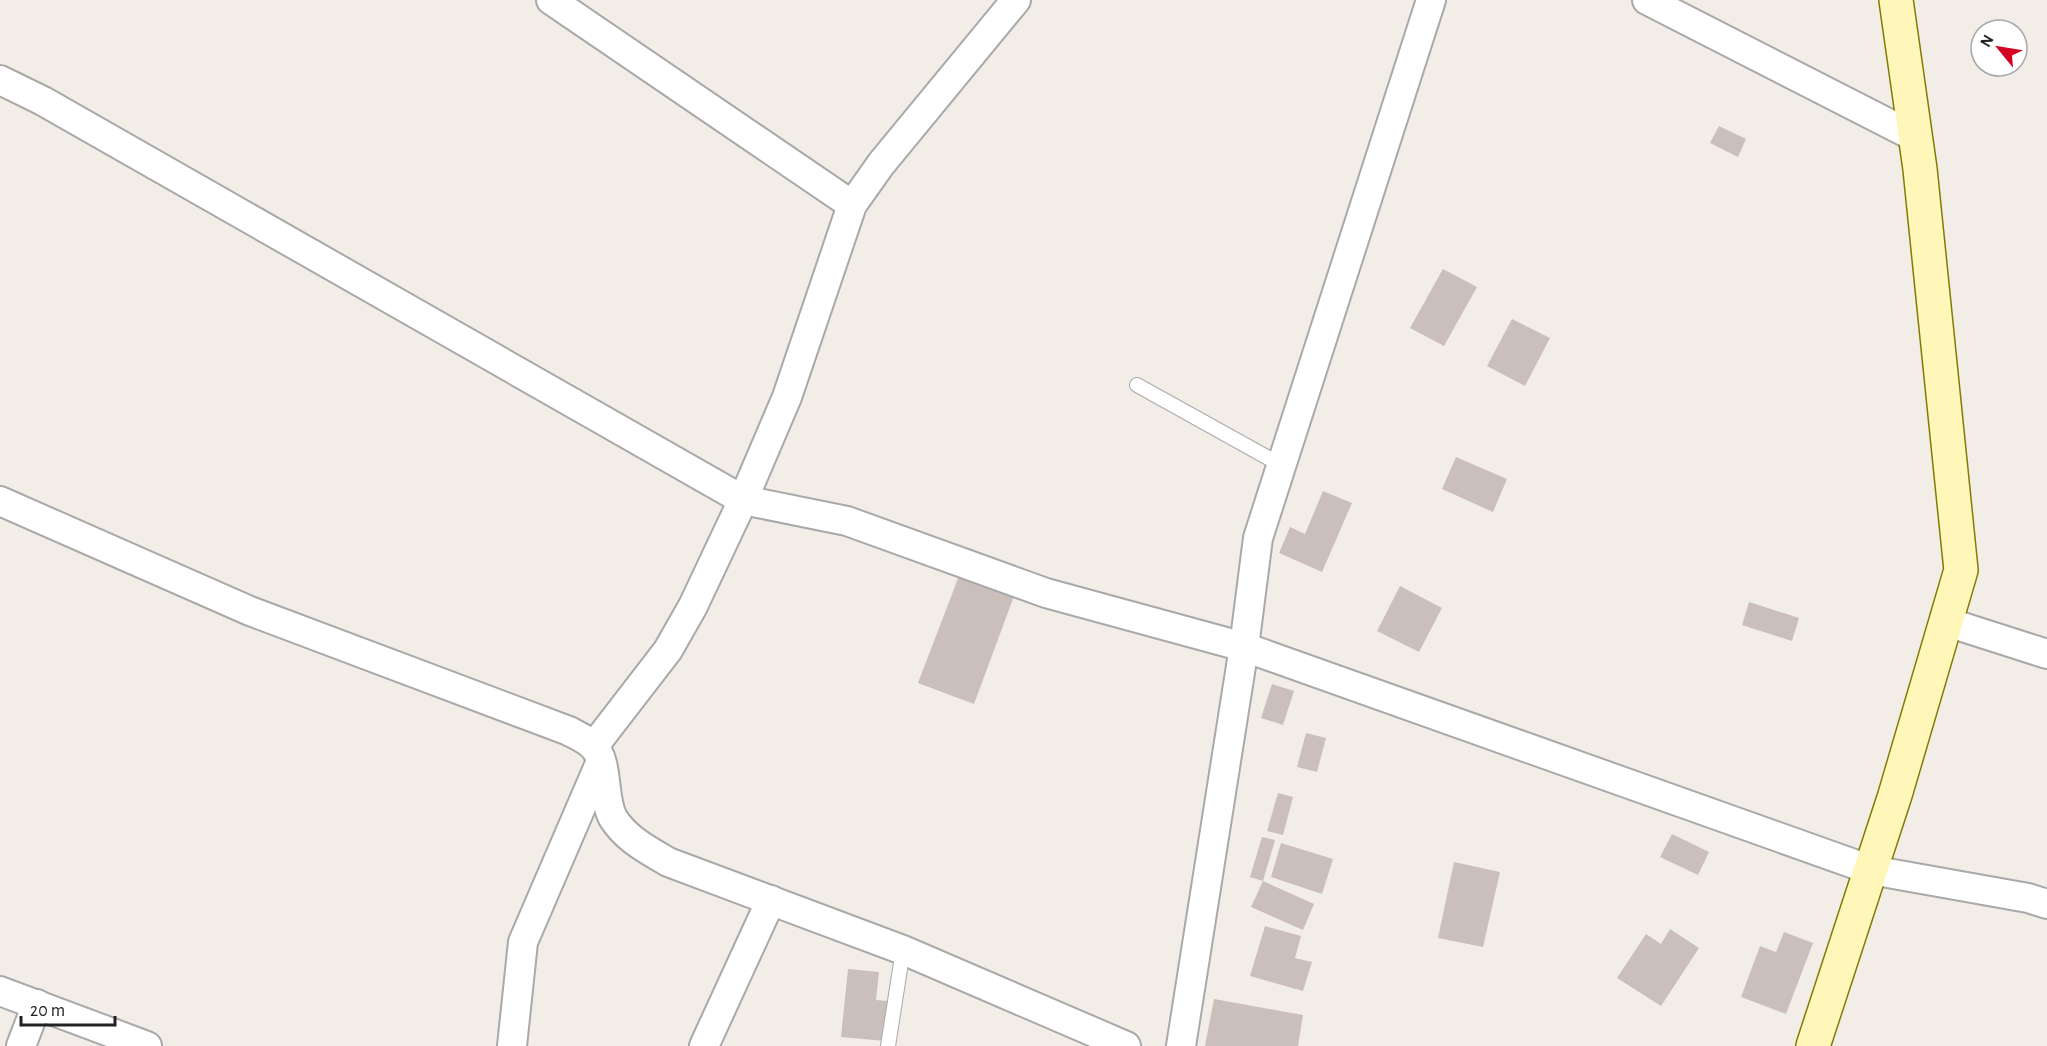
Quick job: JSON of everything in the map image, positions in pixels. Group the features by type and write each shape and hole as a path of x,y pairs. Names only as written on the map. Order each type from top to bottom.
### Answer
{"main road":[{"path":"1813,1046 1895,795 1961,570 1915,137 1896,0"}],"street":[{"path":"551,0 852,205"},
{"path":"512,1046 523,942 597,754 668,650 693,606 787,397 852,205 881,164 1016,0"},
{"path":"1181,1046 1244,647 1258,538 1431,0"},
{"path":"1647,0 1915,137"},
{"path":"0,80 64,113 742,500 848,520 1046,593 1244,647 1871,870 2028,898 2047,904"},
{"path":"0,501 250,611 569,730 597,754 613,817 636,844 668,862 903,950 1126,1046"},
{"path":"1947,622 2047,654"},
{"path":"704,1046 771,900"},
{"path":"0,991 147,1046"},
{"path":"21,1046 37,1004"}],"lane":[{"path":"1137,386 1281,465"},
{"path":"888,1046 903,950"}],"building":[{"path":"1719,126 1746,139 1738,157 1710,143"},
{"path":"1443,269 1477,287 1444,346 1410,328"},
{"path":"1512,319 1550,338 1525,386 1487,366"},
{"path":"1456,457 1507,479 1493,512 1442,489"},
{"path":"1323,491 1352,503 1322,572 1279,553 1290,527 1305,534"},
{"path":"962,568 1017,588 974,704 918,683"},
{"path":"1400,586 1442,608 1419,652 1377,631"},
{"path":"1749,602 1799,618 1792,641 1742,625"},
{"path":"1272,684 1294,691 1283,725 1261,718"},
{"path":"1306,733 1326,738 1317,772 1297,767"},
{"path":"1278,793 1293,797 1283,835 1267,831"},
{"path":"1672,834 1709,852 1698,875 1660,857"},
{"path":"1262,837 1275,840 1263,881 1250,877"},
{"path":"1281,843 1333,859 1322,894 1271,877"},
{"path":"1454,862 1500,872 1483,947 1438,938"},
{"path":"1263,881 1314,904 1303,930 1251,907"},
{"path":"1265,926 1301,936 1295,958 1312,962 1303,991 1250,976"},
{"path":"1670,929 1699,948 1661,1006 1617,978 1646,934 1661,944"},
{"path":"1784,932 1813,943 1786,1014 1741,997 1760,946 1776,952"},
{"path":"848,969 879,972 876,1000 888,1001 885,1041 841,1037"},
{"path":"1214,999 1303,1015 1298,1046 1205,1046"}]}
